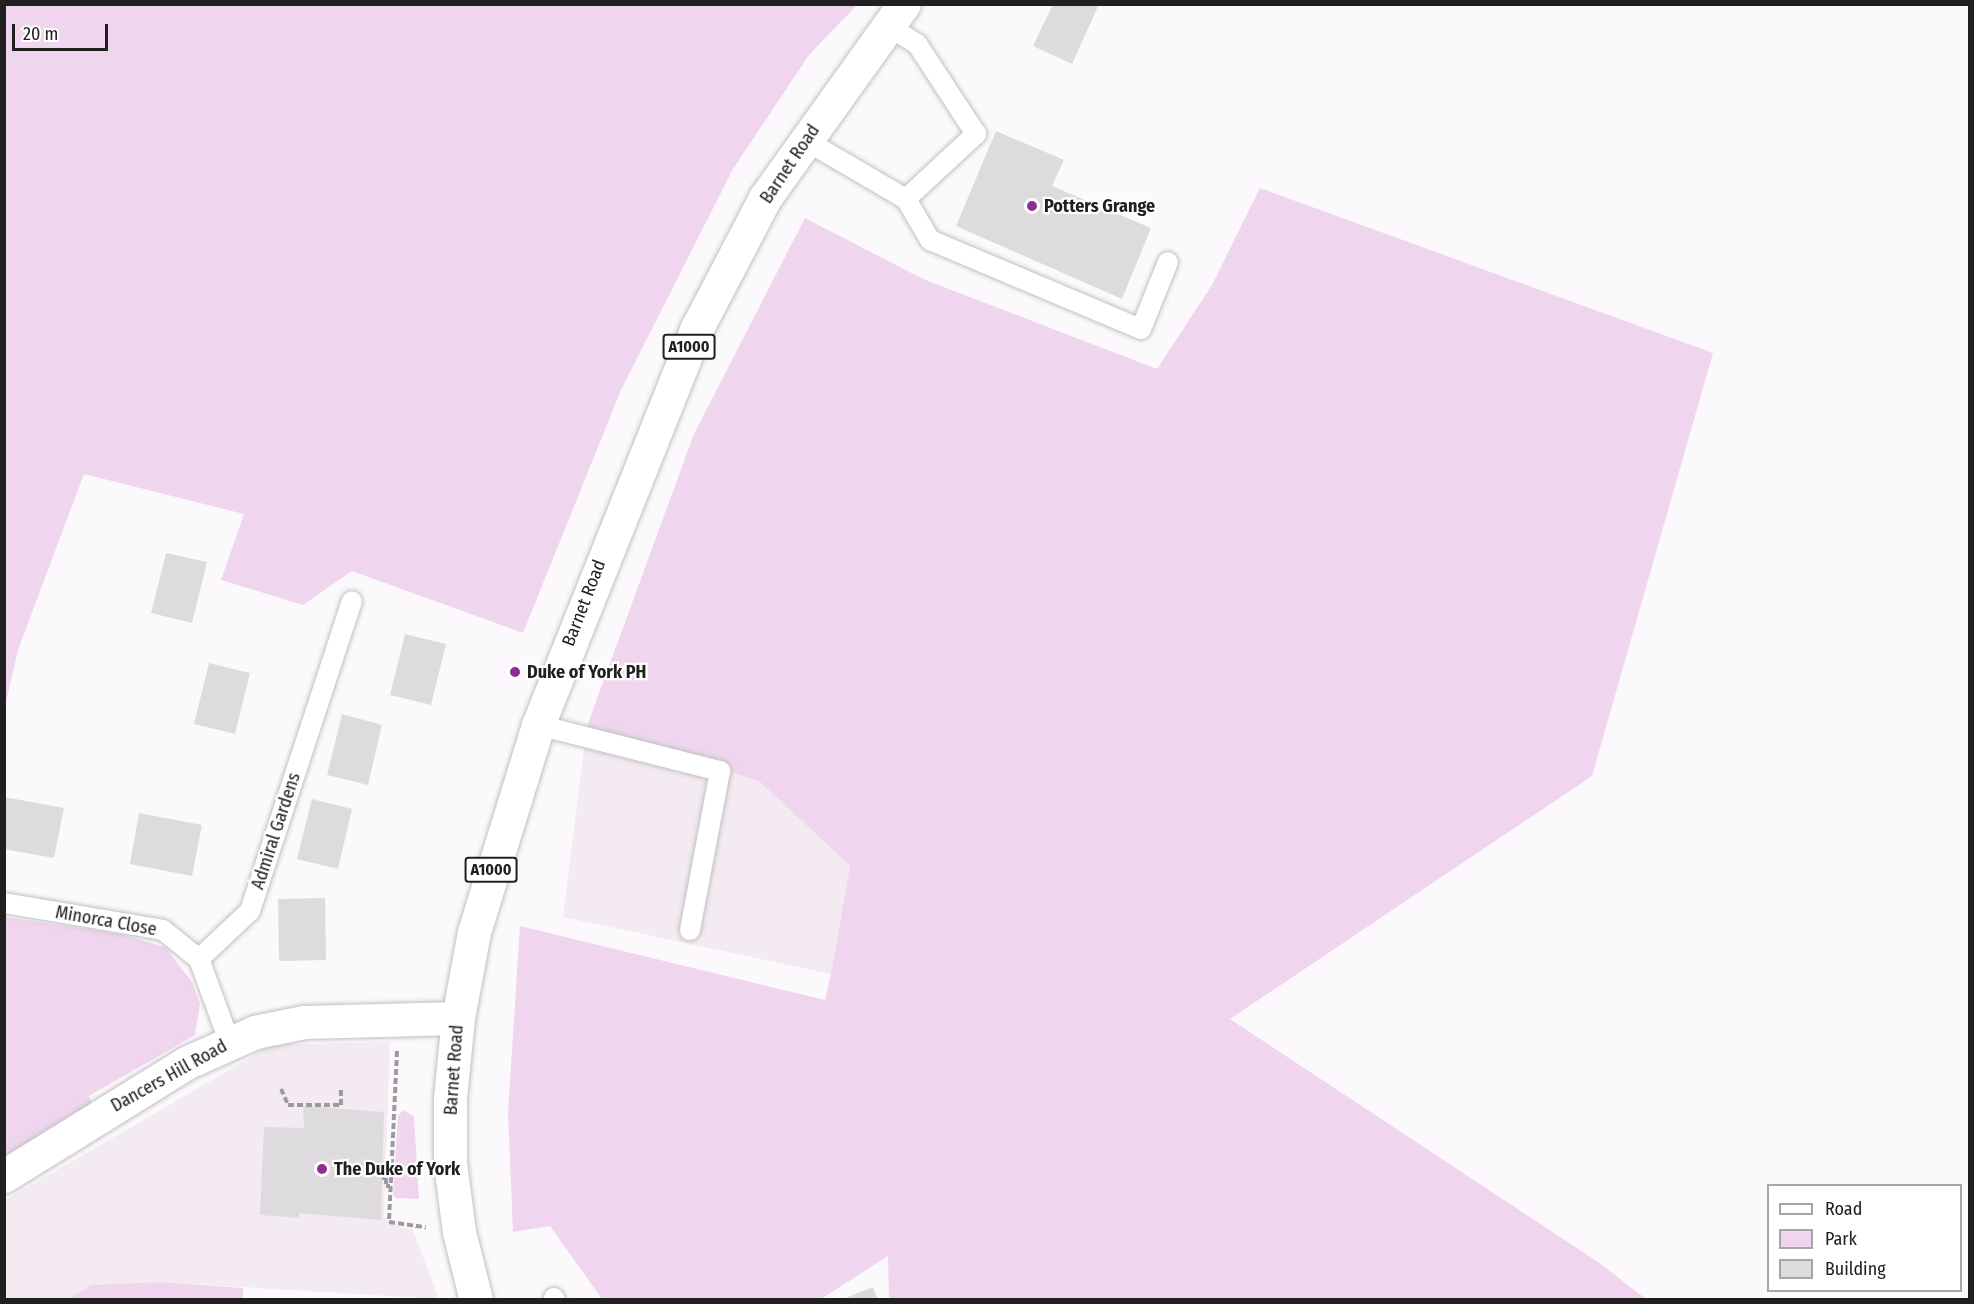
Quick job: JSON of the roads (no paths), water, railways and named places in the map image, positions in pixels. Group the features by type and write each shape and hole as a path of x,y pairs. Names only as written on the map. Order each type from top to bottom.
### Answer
{"main road":[{"name":"Barnet Road","path":"476,1299 459,1232 450,1163 450,1119 458,1018 489,876 538,725 697,328 765,198 896,15"},
{"name":"Dancers Hill Road","path":"4,1176 176,1069 229,1041 304,1022 458,1018"}],"lane":[{"path":"896,15 976,134 906,199"},
{"path":"805,140 906,199 930,240 1142,329 1168,262"},
{"name":"Admiral Gardens","path":"199,959 250,911 352,601"},
{"path":"538,725 720,771 690,930"},
{"name":"Minorca Close","path":"4,903 164,930 199,959"},
{"path":"199,959 229,1041"}],"place":[{"name":"Potters Grange","path":"1032,206"},
{"name":"Duke of York PH","path":"515,672"},
{"name":"The Duke of York","path":"322,1169"}]}
